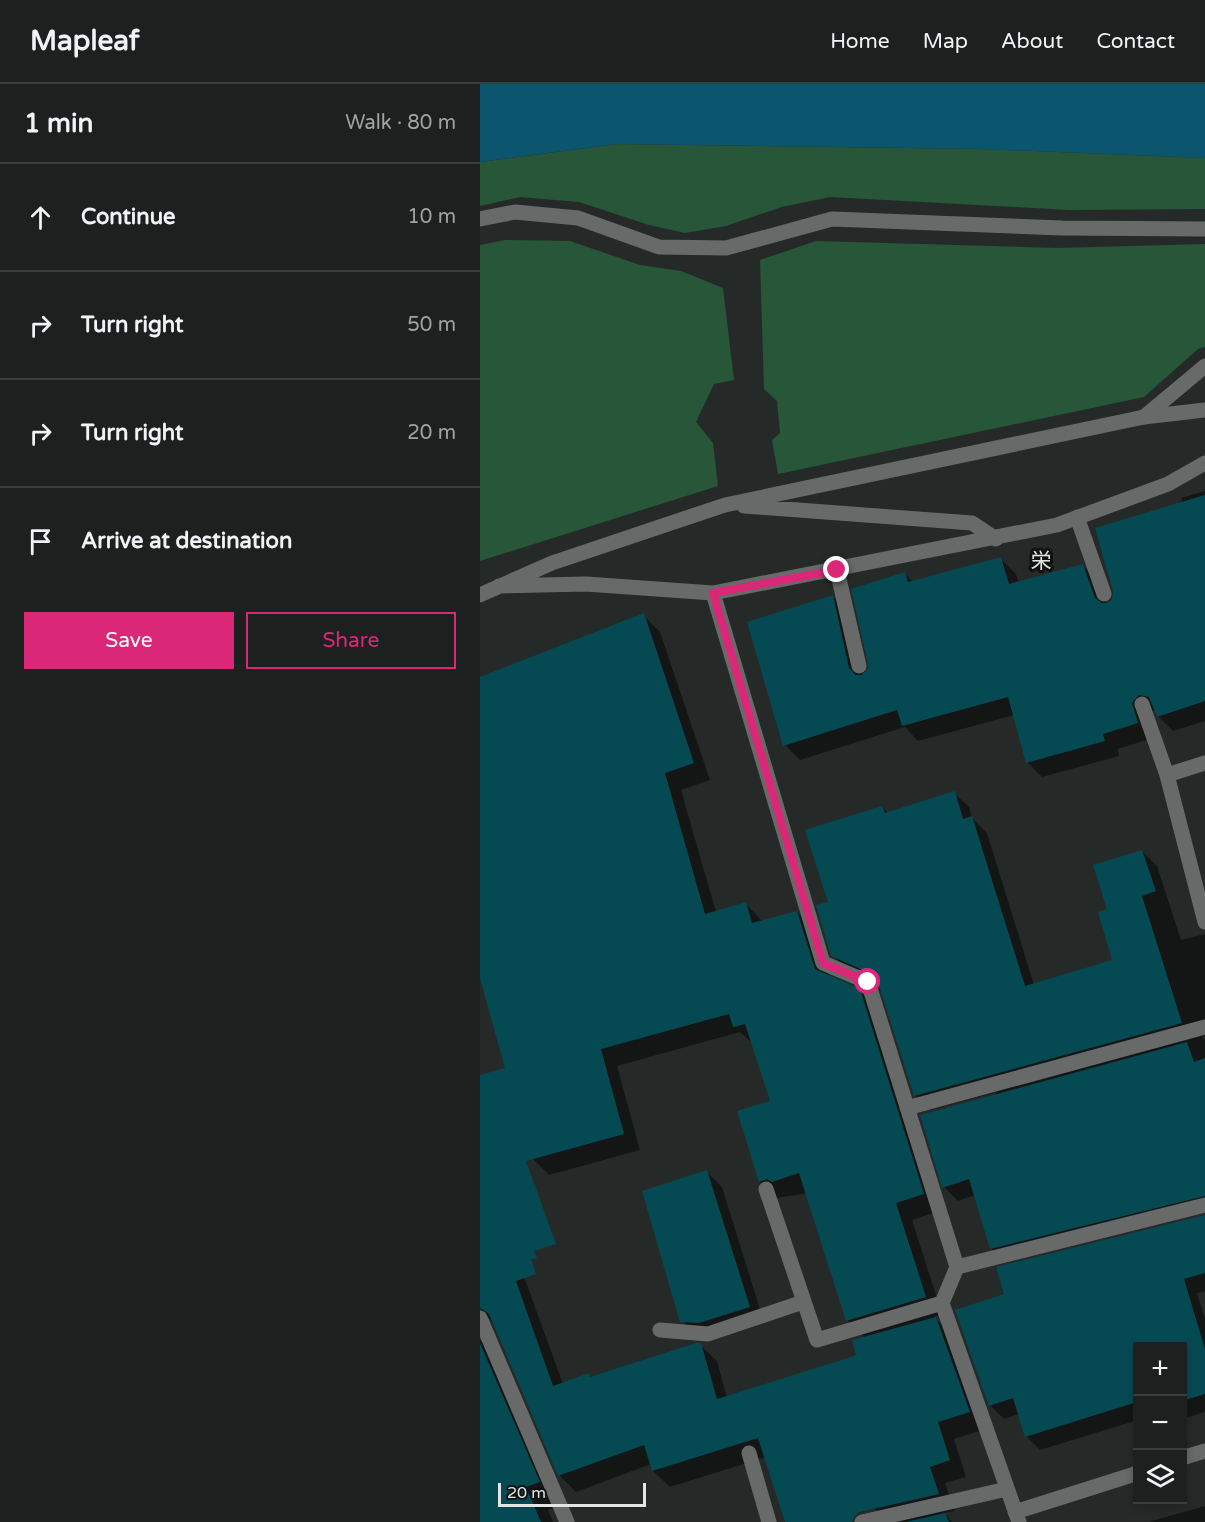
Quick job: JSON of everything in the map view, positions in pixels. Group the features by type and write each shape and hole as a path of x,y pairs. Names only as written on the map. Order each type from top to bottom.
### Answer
{"street":[{"path":"480,219 515,212 578,218 660,247 704,248 726,248 832,219 1062,228 1205,229"},
{"path":"1144,417 1205,366"},
{"path":"480,595 552,563 725,505 1144,417 1205,410"},
{"path":"499,586 586,584 713,593 996,539 1056,525 1168,484 1205,463"},
{"path":"725,505 972,523 996,539"},
{"path":"1077,517 1104,594"},
{"path":"837,570 860,666"},
{"path":"713,593 823,963 868,982 957,1267 942,1303 1017,1517 1133,1474"},
{"path":"1142,704 1167,775 1205,922"},
{"path":"1167,775 1205,763"},
{"path":"907,1108 1205,1027"},
{"path":"766,1189 817,1340 942,1303"},
{"path":"957,1267 1205,1205"},
{"path":"660,1330 708,1334 803,1302"},
{"path":"480,1318 567,1522"},
{"path":"1187,1456 1205,1451"},
{"path":"749,1453 769,1522"},
{"path":"862,1522 1007,1489"}],"green space":[{"path":"617,144 982,149 1205,158 1205,209 1069,210 830,197 782,207 726,226 685,233 649,225 579,202 520,197 480,206 480,162"},
{"path":"505,240 570,241 640,265 681,271 723,288 734,380 714,384 696,422 713,443 718,486 480,561 480,245"},
{"path":"816,241 1057,248 1205,244 1205,347 1198,349 1144,397 778,474 772,440 780,433 777,401 764,389 760,260"}],"water":[{"path":"480,84 1205,84 1205,158 982,149 617,144 480,162"}],"building":[{"path":"1205,495 1205,701 1157,717 1149,697 1139,695 1132,703 1138,723 1103,734 1105,741 1026,763 1008,697 902,726 897,710 783,746 747,622 833,595 849,668 856,675 862,675 868,669 868,664 851,589 905,572 908,582 1001,557 1009,584 1083,564 1095,598 1102,603 1107,603 1112,600 1113,591 1095,528"},
{"path":"644,613 694,763 665,773 705,914 746,902 752,923 797,911 815,969 860,989 924,1194 896,1203 926,1297 846,1321 799,1173 772,1182 767,1179 759,1182 737,1111 770,1101 745,1024 733,1027 729,1014 601,1049 624,1134 526,1161 556,1244 534,1251 537,1258 531,1259 536,1274 516,1281 553,1386 589,1373 590,1377 701,1343 717,1399 854,1356 856,1355 852,1340 936,1317 970,1412 938,1422 950,1460 930,1467 939,1494 860,1512 855,1515 852,1522 785,1522 758,1438 652,1471 644,1445 558,1476 489,1314 480,1308 480,1075 505,1068 480,978 480,677"},
{"path":"955,791 963,819 972,816 1025,986 1112,960 1098,912 1107,909 1093,865 1142,850 1156,891 1142,896 1182,1023 914,1096 876,976 831,956 816,905 828,902 805,830 882,806 885,813"},
{"path":"1187,1042 1194,1062 1205,1058 1205,1196 990,1249 969,1179 942,1188 920,1115"},
{"path":"707,1170 750,1307 699,1323 680,1322 642,1191"},
{"path":"1205,1215 1205,1273 1184,1279 1205,1349 1205,1394 1187,1399 1187,1342 1133,1342 1133,1403 1025,1437 1013,1398 989,1406 955,1310 1004,1294 996,1267"},
{"path":"480,1343 540,1482 526,1487 541,1522 480,1522"},
{"path":"945,1513 949,1522 906,1522"}],"district":[{"name":"栄","path":"1041,561"}],"route":[{"path":"837,570 713,593 823,963 868,982"}]}
